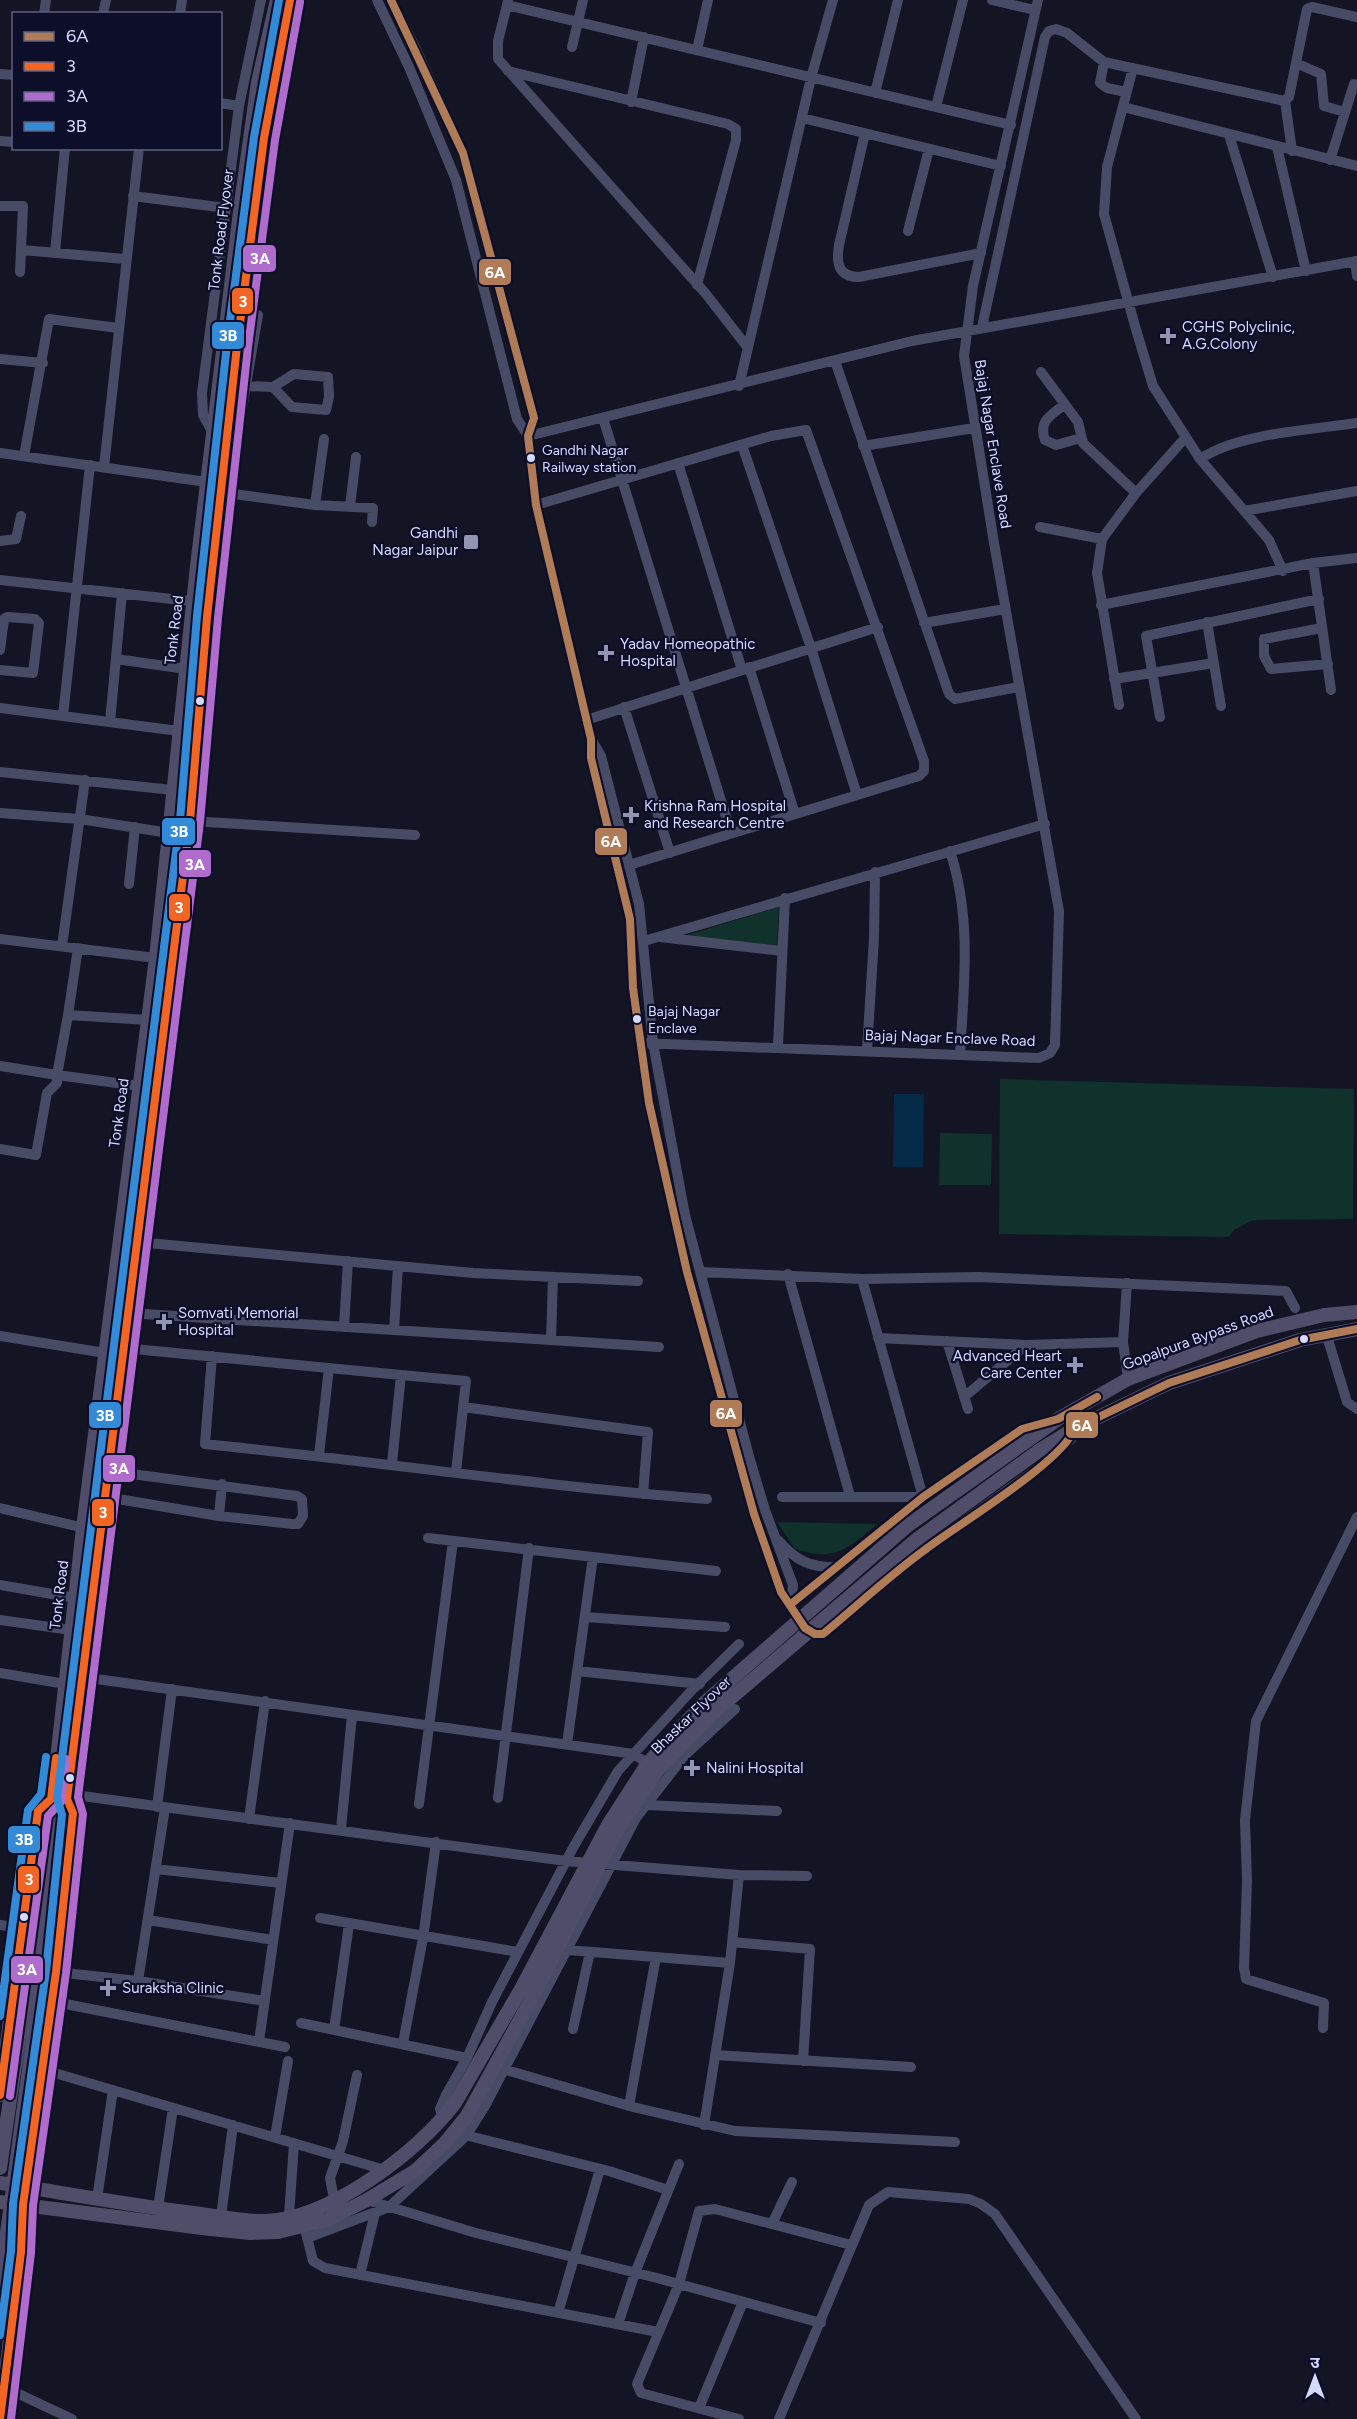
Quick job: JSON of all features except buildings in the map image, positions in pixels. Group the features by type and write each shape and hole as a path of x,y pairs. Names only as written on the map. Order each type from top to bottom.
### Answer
{"main road":[{"name":"Tonk Road Flyover","path":"222,410 258,82 277,0"},
{"name":"Tonk Road Flyover","path":"219,430 272,82 290,0"},
{"name":"Tonk Road","path":"54,1841 51,1799 83,1528 156,958 207,482 219,430"},
{"path":"0,2168 54,1841 67,1796 106,1497 190,821 219,492 219,430"},
{"name":"Gopalpura Bypass Road","path":"1058,1419 1128,1379 1257,1331 1324,1315 1357,1312"},
{"path":"1074,1429 1162,1385 1326,1333 1357,1329"},
{"name":"Bhaskar Flyover","path":"0,2183 158,2208 267,2221 289,2216 334,2199 385,2170 442,2120 455,2103 521,1989 608,1825 648,1763 702,1704 907,1526 1058,1419"},
{"name":"Bhaskar Flyover","path":"0,2202 250,2233 305,2233 415,2171 460,2133 616,1833 657,1771 710,1716 916,1540 1074,1429"},
{"path":"0,2419 4,2387 7,2312 26,2187 46,2028 56,1972 73,1813 67,1796"},
{"path":"0,2095 38,1811 51,1799"},
{"path":"0,2285 54,1841"},
{"path":"9,2024 46,2028"}],"street":[{"path":"258,315 237,423 219,430 203,415 202,393 239,106 261,0"},
{"path":"377,0 409,67 456,180 517,419 528,436"},
{"path":"390,0 415,47 466,163 534,418 528,436 536,505 591,739 591,758 630,919 633,988 640,1042 665,1185 754,1514 781,1592 805,1628 815,1634 823,1634 917,1555 1041,1466 1071,1439 1074,1429"},
{"path":"572,47 583,0"},
{"path":"697,50 708,0"},
{"path":"739,386 811,78 833,0"},
{"path":"875,93 898,0"},
{"path":"936,107 963,0"},
{"path":"992,0 1036,5"},
{"path":"748,348 697,285 498,59 498,41 507,2 577,21 1011,125"},
{"name":"Bajaj Nagar Enclave Road","path":"640,1042 1039,1058 1050,1053 1055,1045 1059,930 1045,824 1005,609 964,356 965,330 1036,5"},
{"path":"1285,101 1289,97 1307,9 1312,7 1357,17"},
{"path":"982,327 1045,36 1049,31 1056,29 1067,33 1104,62 1285,101"},
{"path":"631,102 644,37"},
{"path":"1104,62 1100,83 1107,88 1126,92"},
{"path":"1296,63 1321,74 1324,106 1345,112"},
{"path":"1133,68 1107,167 1104,214 1128,303 1153,386 1200,459 1269,540 1284,571"},
{"path":"508,71 728,124 736,129 736,140 697,285"},
{"path":"1330,160 1353,84"},
{"path":"1285,101 1292,151"},
{"path":"222,103 239,106"},
{"path":"1123,107 1357,166"},
{"path":"802,118 1001,166"},
{"path":"865,133 839,245 837,261 841,271 849,277 859,277 981,253"},
{"path":"1229,135 1273,277"},
{"path":"1277,147 1306,271"},
{"path":"908,231 929,149"},
{"path":"55,252 65,150"},
{"path":"104,467 139,150"},
{"path":"133,196 226,208"},
{"path":"0,206 23,206 20,272"},
{"path":"22,250 125,259"},
{"path":"528,436 965,330 1356,261 1357,276"},
{"path":"24,456 43,363 49,319 118,328"},
{"path":"0,358 43,363"},
{"path":"835,361 951,697 1019,687"},
{"path":"1041,372 1078,422 1081,438 1136,493"},
{"path":"246,386 273,387 294,374 328,377 327,410 292,407 273,387"},
{"path":"1065,404 1047,418 1042,426 1045,440 1056,445 1081,438"},
{"path":"603,418 731,833"},
{"path":"1200,459 1219,448 1240,442 1357,423"},
{"path":"863,446 974,428"},
{"path":"536,505 798,429 807,430 925,766 919,776 629,865"},
{"path":"1119,705 1101,605 1097,557 1102,539 1136,493 1186,437"},
{"path":"315,505 324,439"},
{"path":"742,445 811,648 857,795"},
{"path":"0,453 207,482"},
{"path":"350,506 356,457"},
{"path":"678,463 795,814"},
{"path":"63,716 90,465"},
{"path":"1244,511 1357,491"},
{"path":"219,492 315,505 373,508 372,522"},
{"path":"0,541 16,539 21,516"},
{"path":"1040,527 1102,539"},
{"path":"1101,605 1284,571 1313,563 1357,558"},
{"path":"1313,563 1331,690"},
{"path":"0,580 210,604"},
{"path":"110,722 122,593"},
{"path":"1160,717 1146,636 1319,599"},
{"path":"924,623 1005,609"},
{"path":"0,650 4,619 7,617 35,619 39,623 33,673 0,670"},
{"path":"1207,622 1221,706"},
{"path":"586,720 878,627"},
{"path":"1322,628 1264,639 1264,656 1271,669 1328,664"},
{"path":"116,659 186,669"},
{"path":"1114,679 1214,663"},
{"path":"624,707 670,853"},
{"path":"0,708 179,731"},
{"path":"591,739 601,756 639,904 653,1043 685,1215 750,1460 793,1585 790,1604"},
{"path":"0,772 173,790"},
{"path":"62,946 85,780"},
{"path":"0,813 80,819 169,832"},
{"path":"190,821 415,835"},
{"path":"644,941 1045,824"},
{"path":"129,884 135,827"},
{"path":"950,851 962,897 966,938 960,1054"},
{"path":"867,1050 875,872"},
{"path":"778,1046 785,898"},
{"path":"656,937 782,951"},
{"path":"0,939 156,958"},
{"path":"0,1149 36,1155 47,1093 57,1083 78,948"},
{"path":"68,1015 148,1020"},
{"path":"0,1066 139,1086"},
{"path":"137,1242 398,1266 638,1281"},
{"path":"344,1327 348,1261"},
{"path":"393,1330 398,1266"},
{"path":"700,1272 788,1274 862,1279 979,1277 1286,1291 1295,1308"},
{"path":"788,1274 850,1496"},
{"path":"551,1340 553,1277"},
{"path":"862,1279 923,1497"},
{"path":"1127,1283 1123,1342 1128,1379"},
{"path":"129,1313 659,1347"},
{"path":"1326,1333 1347,1402 1357,1410"},
{"path":"0,1336 105,1353"},
{"path":"878,1338 1026,1345 1123,1342"},
{"path":"947,1341 968,1409"},
{"path":"964,1396 1026,1345"},
{"path":"124,1348 465,1381 456,1472"},
{"path":"212,1356 205,1444 392,1463 643,1494 707,1499"},
{"path":"319,1455 329,1368"},
{"path":"392,1463 401,1375"},
{"path":"463,1407 648,1432 643,1494"},
{"path":"790,1604 923,1497 1022,1429 1058,1419"},
{"path":"106,1497 219,1516 292,1524 298,1524 303,1516 302,1499 297,1496 222,1484 109,1471"},
{"path":"219,1516 222,1484"},
{"path":"782,1497 923,1497"},
{"path":"0,1508 101,1532"},
{"path":"1323,2028 1324,2003 1246,1979 1244,1968 1247,1881 1245,1820 1256,1721 1357,1517"},
{"path":"775,1537 795,1557 811,1566 837,1567"},
{"path":"428,1538 716,1571"},
{"path":"419,1804 453,1541"},
{"path":"498,1798 529,1548"},
{"path":"567,1744 593,1557"},
{"path":"0,1585 75,1598"},
{"path":"585,1617 726,1627"},
{"path":"0,1620 71,1630"},
{"path":"442,2120 440,2109 446,2095 467,2058 518,1952 566,1861 618,1771 739,1644"},
{"path":"577,1671 700,1684"},
{"path":"0,1673 65,1684"},
{"path":"82,1677 634,1754 667,1778"},
{"path":"138,1981 156,1869 172,1689"},
{"path":"249,1818 265,1701"},
{"path":"658,2332 317,2265 313,2260 305,2233 375,2214 389,2207 485,2106 636,1818 685,1755 735,1709"},
{"path":"341,1829 352,1715"},
{"path":"67,1796 341,1829 566,1861 739,1875 807,1876"},
{"path":"647,1805 777,1811"},
{"path":"259,2041 290,1823"},
{"path":"404,2043 423,1938 436,1842"},
{"path":"156,1869 281,1883"},
{"path":"704,2125 730,1963 739,1875"},
{"path":"321,1918 423,1938 518,1952"},
{"path":"148,1920 273,1940"},
{"path":"334,2030 349,1924"},
{"path":"0,1925 22,1928"},
{"path":"732,1942 810,1949 803,2061"},
{"path":"568,1950 730,1963"},
{"path":"573,2029 590,1952"},
{"path":"629,2106 656,1957"},
{"path":"56,1972 138,1981 265,2001"},
{"path":"50,2001 285,2046"},
{"path":"301,2022 467,2058"},
{"path":"715,2055 911,2067"},
{"path":"275,2137 288,2061"},
{"path":"41,2069 385,2170"},
{"path":"503,2069 629,2106 735,2132 956,2142"},
{"path":"334,2199 330,2178 338,2156 357,2075"},
{"path":"97,2199 113,2090"},
{"path":"158,2208 173,2108"},
{"path":"220,2216 233,2125"},
{"path":"460,2133 600,2169 668,2190"},
{"path":"289,2216 294,2143"},
{"path":"618,2324 635,2273 679,2164"},
{"path":"558,2313 567,2276 576,2258 600,2169"},
{"path":"772,2224 792,2182"},
{"path":"780,2419 869,2205 888,2192 946,2194 981,2204 995,2214 1136,2419"},
{"path":"367,2200 476,2233 679,2284 821,2323"},
{"path":"739,2419 641,2393 637,2384 679,2284 699,2211 705,2208 715,2209 851,2245"},
{"path":"360,2275 375,2214"},
{"path":"699,2408 743,2302"},
{"path":"4,2387 72,2419"}],"green space":[{"path":"779,907 777,945 678,938"},
{"path":"1000,1079 1354,1089 1353,1219 1253,1220 1234,1230 1229,1237 999,1234"},
{"path":"940,1133 992,1134 991,1185 939,1185"},
{"path":"777,1522 878,1524 840,1551 821,1554 795,1549"}],"water":[{"path":"894,1094 924,1094 923,1167 893,1167"}],"transit line":[{"name":"3B","path":"0,2335 11,2251 13,2204 46,1971 62,1815 57,1798 180,820 197,616 227,344 254,137 279,0"},
{"name":"3","path":"0,2419 21,2252 23,2205 56,1972 73,1813 67,1799 190,821 207,617 237,346 264,138 290,0"},
{"name":"6A","path":"391,0 463,153 534,418 528,436 536,505 591,739 591,758 630,919 633,988 649,1103 687,1272 754,1514 781,1592 805,1628 815,1634 823,1634 913,1559 1031,1475 1066,1442 1074,1429 1169,1383 1300,1340 1357,1329"},
{"name":"3A","path":"11,2419 31,2253 33,2206 66,1973 83,1814 78,1797 200,822 218,618 248,347 275,140 300,2"},
{"name":"6A","path":"791,1604 923,1497 1022,1429 1058,1419 1097,1397"},
{"name":"3B","path":"0,2016 28,1810 41,1794 46,1757"},
{"name":"3","path":"0,2095 38,1811 51,1799 56,1758"},
{"name":"3A","path":"10,2096 48,1816 61,1802 66,1759"}],"place":[{"name":"CGHS Polyclinic, A.G.Colony","path":"1168,336"},
{"name":"Gandhi Nagar Railway station","path":"531,458"},
{"name":"Gandhi Nagar Jaipur","path":"471,542"},
{"name":"Yadav Homeopathic Hospital","path":"606,653"},
{"name":"Krishna Ram Hospital and Research Centre","path":"631,815"},
{"name":"Bajaj Nagar Enclave","path":"637,1019"},
{"name":"Somvati Memorial Hospital","path":"164,1322"},
{"name":"Advanced Heart Care Center","path":"1075,1365"},
{"name":"Nalini Hospital","path":"692,1768"},
{"name":"Suraksha Clinic","path":"108,1988"}]}
